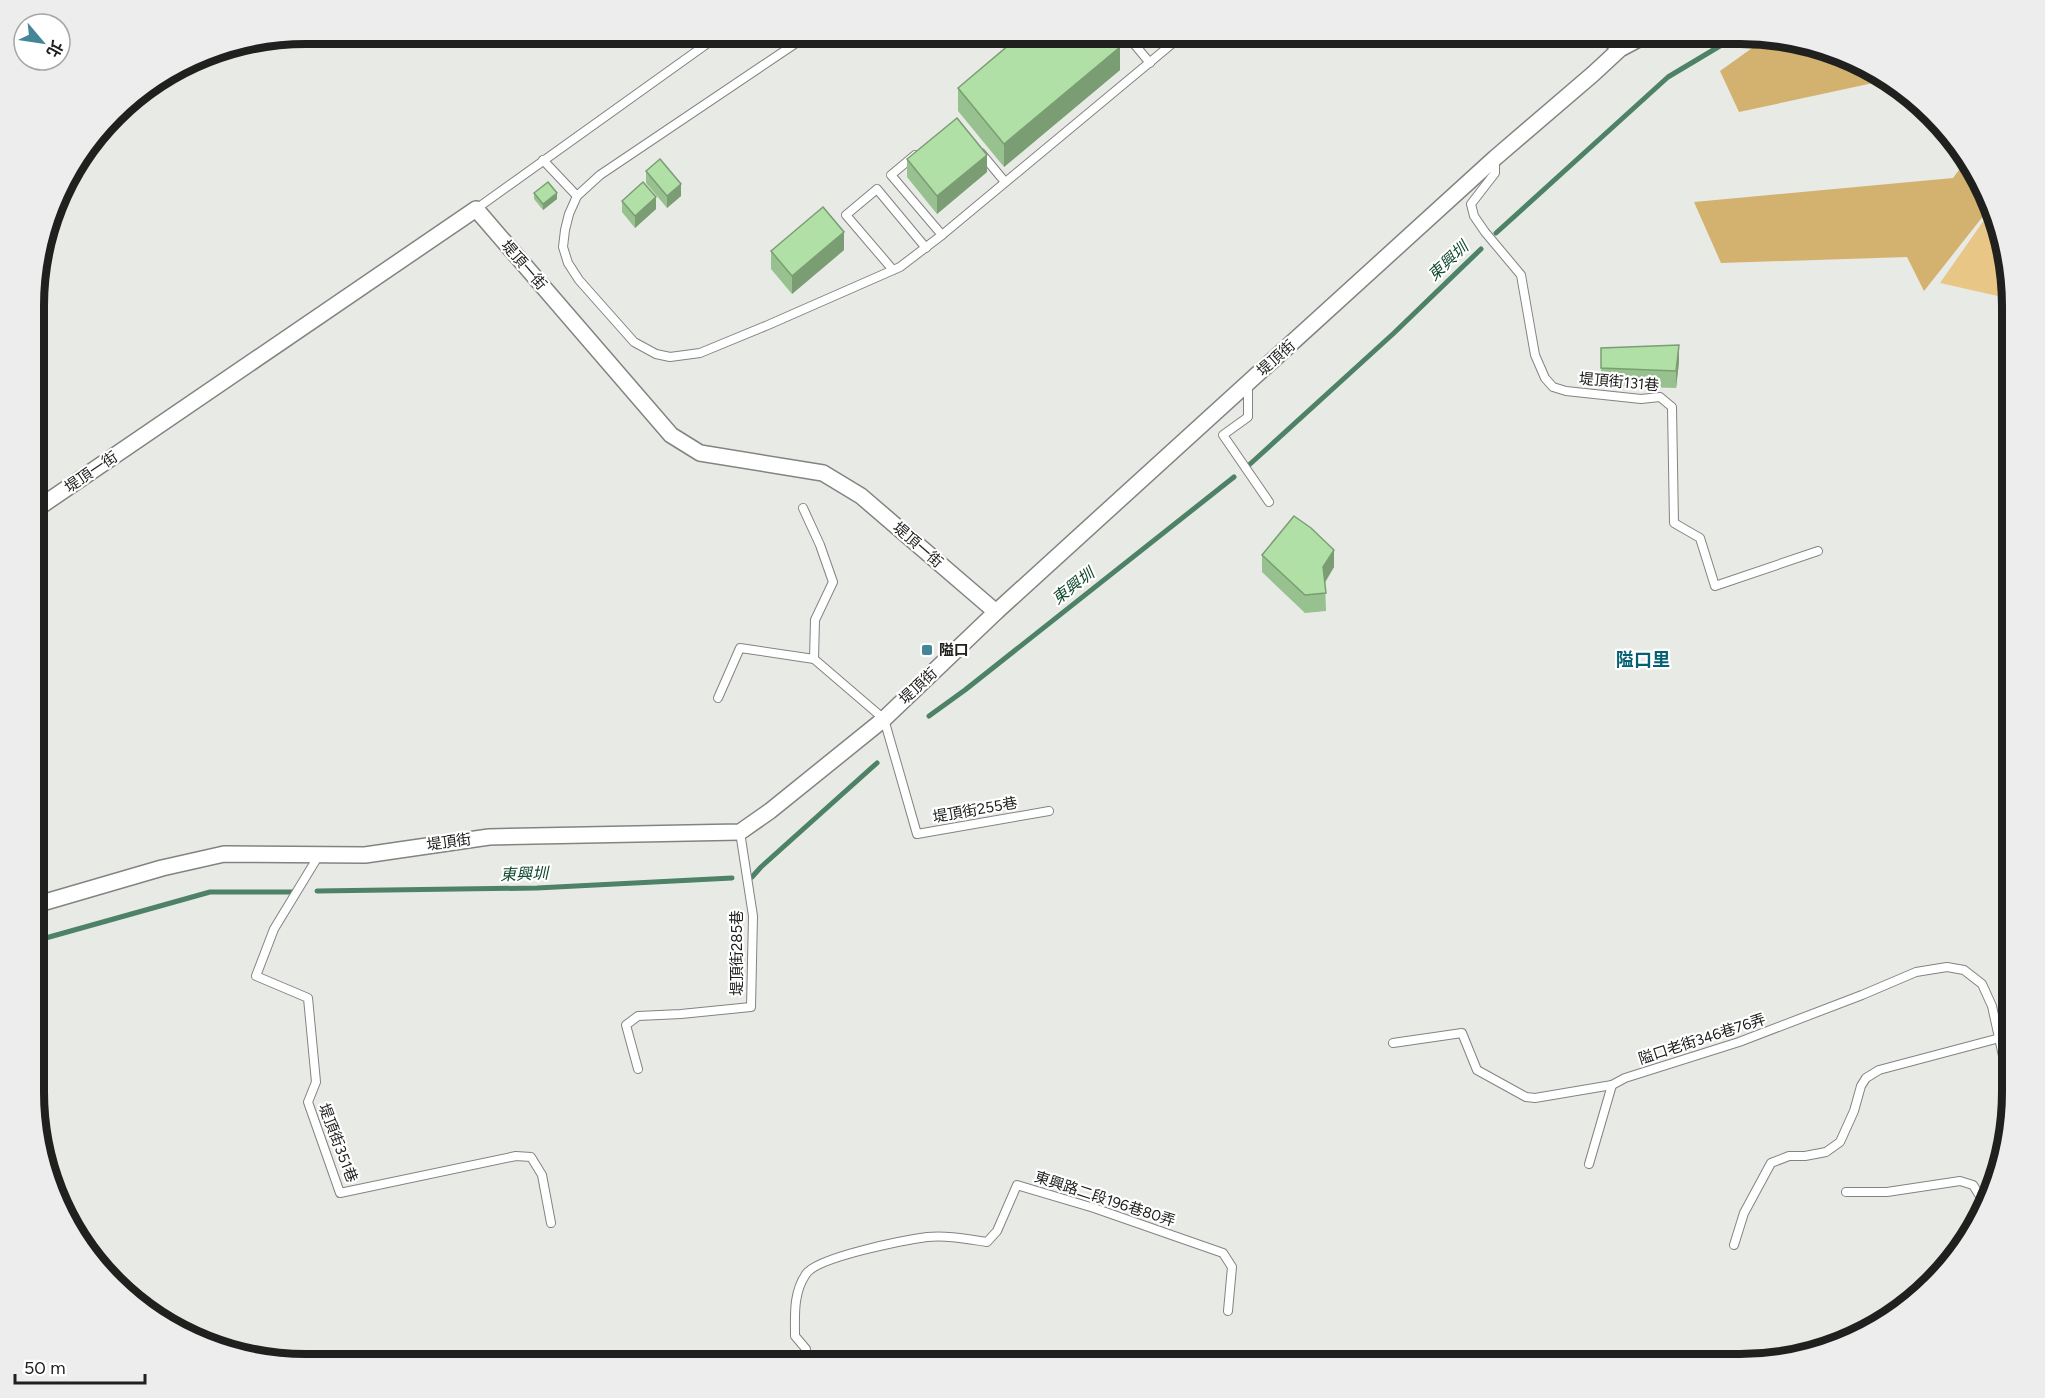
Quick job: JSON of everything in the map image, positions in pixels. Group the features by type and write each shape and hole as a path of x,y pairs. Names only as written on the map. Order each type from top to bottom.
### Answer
{"street":[{"name":"堤頂街","path":"44,902 162,868 224,854 365,855 489,837 740,832 770,811 884,719 996,612 1495,158 1620,49 1629,44"},
{"name":"堤頂一街","path":"44,504 476,209 671,435 700,453 823,473 861,496 996,612"}],"lane":[{"path":"476,209 706,44"},
{"path":"795,44 600,175 577,196 565,230 563,247 568,263 579,280 624,334 656,354 670,357 700,353 908,262 1172,44"},
{"path":"1134,44 1150,63"},
{"path":"1609,44 1620,49"},
{"path":"977,148 1005,182"},
{"path":"918,152 891,175 942,235"},
{"name":"堤頂街131巷","path":"1495,158 1495,174 1471,204 1474,216 1485,232 1521,274 1535,354 1545,378 1553,387 1566,391 1641,399 1659,397 1672,407 1674,523 1700,538 1715,586 1818,551"},
{"path":"543,160 577,196"},
{"path":"893,270 846,214 877,189 927,248"},
{"path":"1248,384 1248,417 1223,435 1269,502"},
{"path":"803,508 834,582 815,621 814,659"},
{"path":"718,698 740,648 814,659 884,719"},
{"name":"堤頂街255巷","path":"884,719 917,834 1049,811"},
{"name":"堤頂街285巷","path":"638,1069 626,1024 638,1016 751,1007 753,916 740,832"},
{"name":"堤頂街351巷","path":"318,855 274,929 256,976 308,998 316,1082 308,1102 340,1193 516,1156 531,1156 542,1174 551,1223"},
{"name":"隘口老街346巷76弄","path":"1393,1043 1462,1033 1477,1070 1526,1097 1535,1098 1612,1085 1625,1078 1739,1042 1916,972 1947,967 1964,970 1982,984 1992,1006 2002,1051"},
{"path":"1734,1245 1744,1213 1771,1163 1789,1156 1826,1152 1840,1142 1866,1078 1879,1070 2002,1038"},
{"path":"1588,1164 1612,1085"},
{"path":"1846,1192 1887,1192 1960,1181 1973,1185 1980,1197"},
{"name":"東興路二段196巷80弄","path":"806,1354 806,1349 795,1336 794,1302 806,1273 821,1263 885,1245 928,1237 954,1237 987,1242 997,1231 1017,1185 1094,1208 1223,1253 1232,1267 1228,1311"}],"shaded area":[{"path":"1758,44 1824,57 1876,82 1739,112 1720,71"},
{"path":"1961,167 1985,214 1924,291 1907,257 1721,263 1694,202 1953,178"},
{"path":"1986,217 1993,238 2001,297 1940,283"}],"building":[{"path":"1010,44 1117,44 1120,47 1004,144 958,88"},
{"path":"957,118 987,155 937,196 907,159"},
{"path":"660,159 681,184 667,196 646,171"},
{"path":"548,182 557,193 543,204 534,193"},
{"path":"643,182 656,197 635,216 622,201"},
{"path":"823,207 844,232 792,276 771,251"},
{"path":"1679,345 1676,371 1601,368 1601,348"},
{"path":"1294,516 1311,528 1334,550 1323,567 1326,593 1305,595 1262,555"}],"waterway":[{"name":"東興圳","path":"1496,233 1668,77 1723,44"},
{"name":"東興圳","path":"1249,465 1394,333 1481,249"},
{"name":"東興圳","path":"929,716 1234,477"},
{"name":"東興圳","path":"752,877 877,763"},
{"name":"東興圳","path":"317,891 537,888 732,878"},
{"name":"東興圳","path":"44,938 210,892 297,892"}],"place":[{"name":"隘口","path":"927,650"}],"district":[{"name":"隘口里","path":"1643,660"}]}
